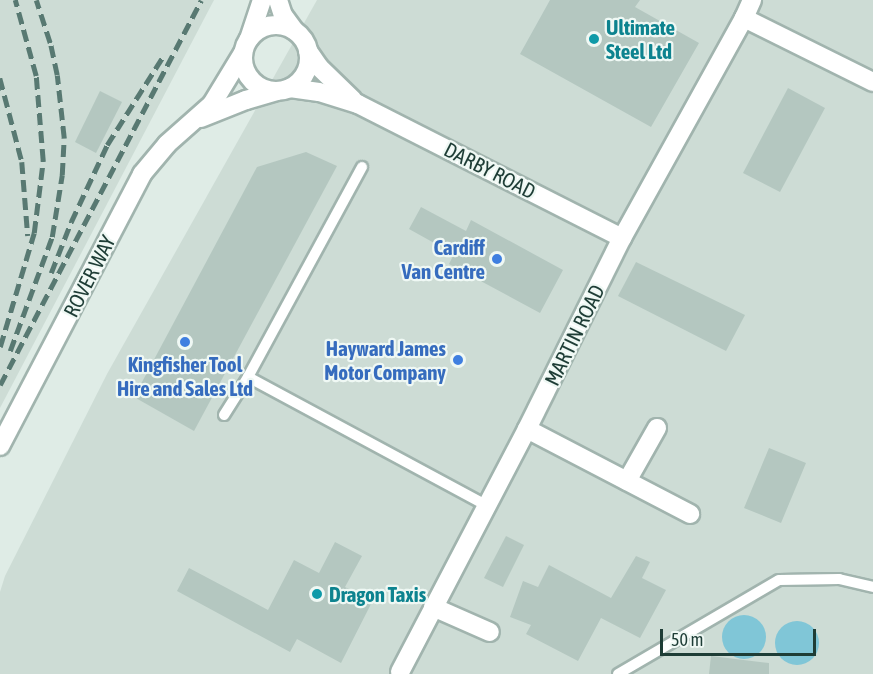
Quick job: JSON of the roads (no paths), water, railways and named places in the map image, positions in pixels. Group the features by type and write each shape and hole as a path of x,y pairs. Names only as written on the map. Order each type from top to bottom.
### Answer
{"street":[{"name":"ROVER WAY","path":"0,446 142,174 167,144 197,120 226,85 245,48 262,0"},
{"path":"278,0 283,15 300,36 308,51 308,68 304,76 285,89 269,91 252,81 246,73 245,48 262,28 284,26 294,30"},
{"name":"MARTIN ROAD","path":"400,672 527,429 622,238 752,0"},
{"path":"744,18 873,82"},
{"name":"DARBY ROAD","path":"308,51 319,67 358,104"},
{"name":"ROVER WAY","path":"197,120 246,100 285,89"},
{"name":"DARBY ROAD","path":"285,89 319,92 358,104 622,238"},
{"path":"627,481 657,428"},
{"path":"527,429 690,514"},
{"path":"433,607 490,632"}],"lane":[{"path":"224,415 248,377 362,167"},
{"path":"248,377 486,504"},
{"path":"618,674 779,580 839,579 873,587"}],"water":[{"path":"744,615 753,616 760,621 765,628 765,646 760,653 753,658 744,659 735,658 728,653 723,646 722,637 723,628 728,621 735,616"},
{"path":"797,621 806,622 813,627 818,634 818,652 813,659 806,664 797,665 788,664 781,659 776,652 775,643 776,634 781,627 788,622"}],"railway":[{"path":"0,347 34,233 43,161 36,76 15,0"},
{"path":"10,351 52,237 62,175 64,138 57,75 50,43 36,0"},
{"path":"0,385 201,0"},
{"path":"51,273 71,222 107,145 162,58"},
{"path":"0,78 22,162 28,236"}],"place":[{"name":"Ultimate Steel Ltd","path":"594,39"},
{"name":"Cardiff Van Centre","path":"497,259"},
{"name":"Kingfisher Tool Hire and Sales Ltd","path":"185,342"},
{"name":"Hayward James Motor Company","path":"458,360"},
{"name":"Dragon Taxis","path":"317,594"}]}
